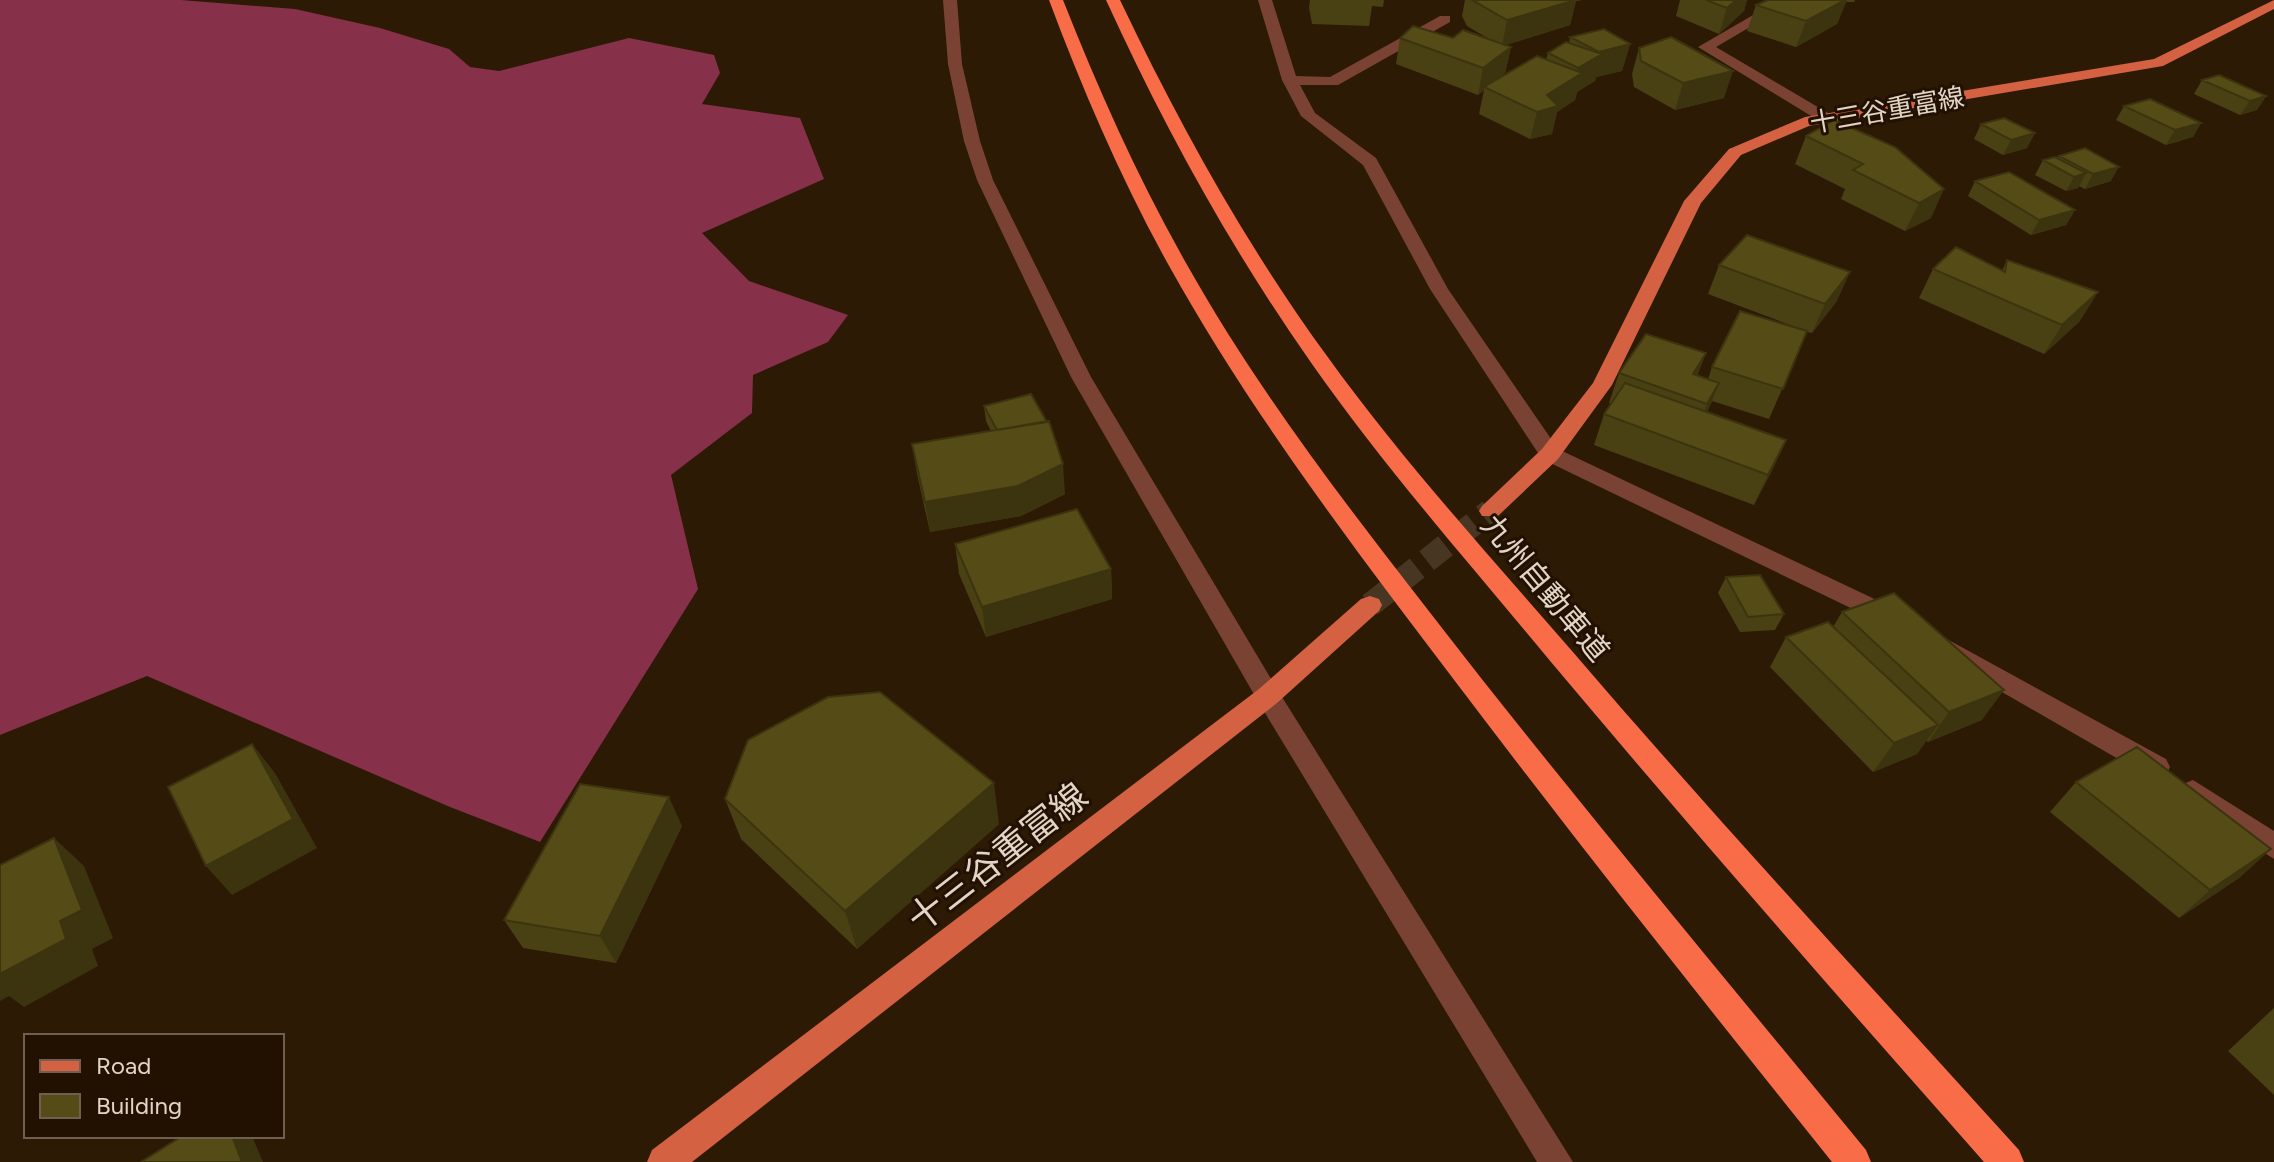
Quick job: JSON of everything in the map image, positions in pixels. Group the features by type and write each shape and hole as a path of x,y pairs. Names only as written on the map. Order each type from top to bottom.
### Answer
{"highway":[{"path":"1056,0 1084,81 1138,198 1215,332 1320,486 1563,803 1854,1162"},
{"name":"九州自動車道","path":"1113,0 1149,81 1210,191 1290,318 1413,481 1668,783 2007,1162"}],"main road":[{"name":"十三谷重富線","path":"1490,511 1550,454 1602,385 1693,201 1735,152 1805,122 2158,63 2274,4"},
{"name":"十三谷重富線","path":"664,1162 1268,696 1370,605"}],"street":[{"path":"950,0 955,64 972,141 985,180 1081,377 1268,696 1556,1162"},
{"path":"1265,0 1290,80 1309,116 1370,162 1467,334 1550,454 1863,601 2141,757 2274,847"},
{"path":"1789,0 1705,47 1827,119"},
{"path":"1290,80 1333,82 1445,19"}],"shaded area":[{"path":"0,0 181,0 295,9 380,28 449,49 470,67 499,71 629,38 714,55 720,73 702,104 800,118 824,179 702,233 749,281 848,315 828,342 753,375 752,413 671,475 698,589 540,842 450,807 147,676 0,735"}],"building":[{"path":"1472,0 1576,0 1507,20"},
{"path":"1706,0 1736,0 1727,8"},
{"path":"1768,0 1845,0 1806,21 1756,5"},
{"path":"1413,26 1453,38 1463,30 1511,47 1483,68 1400,38"},
{"path":"1604,29 1630,44 1599,52 1570,37"},
{"path":"1671,37 1733,71 1683,83 1641,61 1639,48"},
{"path":"1566,42 1602,54 1578,68 1548,53"},
{"path":"1537,56 1582,73 1547,95 1558,106 1537,112 1484,87"},
{"path":"2219,75 2266,96 2250,101 2202,80"},
{"path":"2150,99 2201,123 2175,130 2124,106"},
{"path":"2004,118 2035,133 2011,140 1981,124"},
{"path":"1834,120 1895,147 1944,189 1919,203 1853,170 1863,164 1806,136"},
{"path":"2085,148 2119,167 2093,174 2059,156"},
{"path":"2055,157 2086,173 2074,177 2043,160"},
{"path":"2009,172 2075,210 2039,220 1975,181"},
{"path":"1747,235 1850,272 1825,304 1719,265"},
{"path":"1956,247 2005,272 2007,260 2098,292 2062,325 1933,269"},
{"path":"1740,311 1807,331 1783,389 1712,367"},
{"path":"1646,334 1706,353 1693,374 1719,383 1707,404 1619,373"},
{"path":"1625,383 1786,440 1768,475 1604,414"},
{"path":"1031,394 1047,422 997,430 984,406"},
{"path":"1049,421 1063,464 1018,486 925,502 912,444"},
{"path":"1077,509 1111,569 982,607 955,544"},
{"path":"1760,575 1784,614 1748,617 1726,577"},
{"path":"1894,593 2004,690 1949,712 1842,612"},
{"path":"1828,622 1938,725 1894,743 1786,637"},
{"path":"880,692 994,783 845,911 725,799 748,740 828,697"},
{"path":"252,744 293,819 206,866 168,787"},
{"path":"2137,747 2271,849 2210,890 2076,782"},
{"path":"580,784 669,797 600,936 504,920"},
{"path":"54,838 82,910 60,921 66,939 0,974 0,865"},
{"path":"179,1138 233,1138 242,1162 141,1162"}],"tunnel":[{"path":"1370,605 1490,511"}]}
